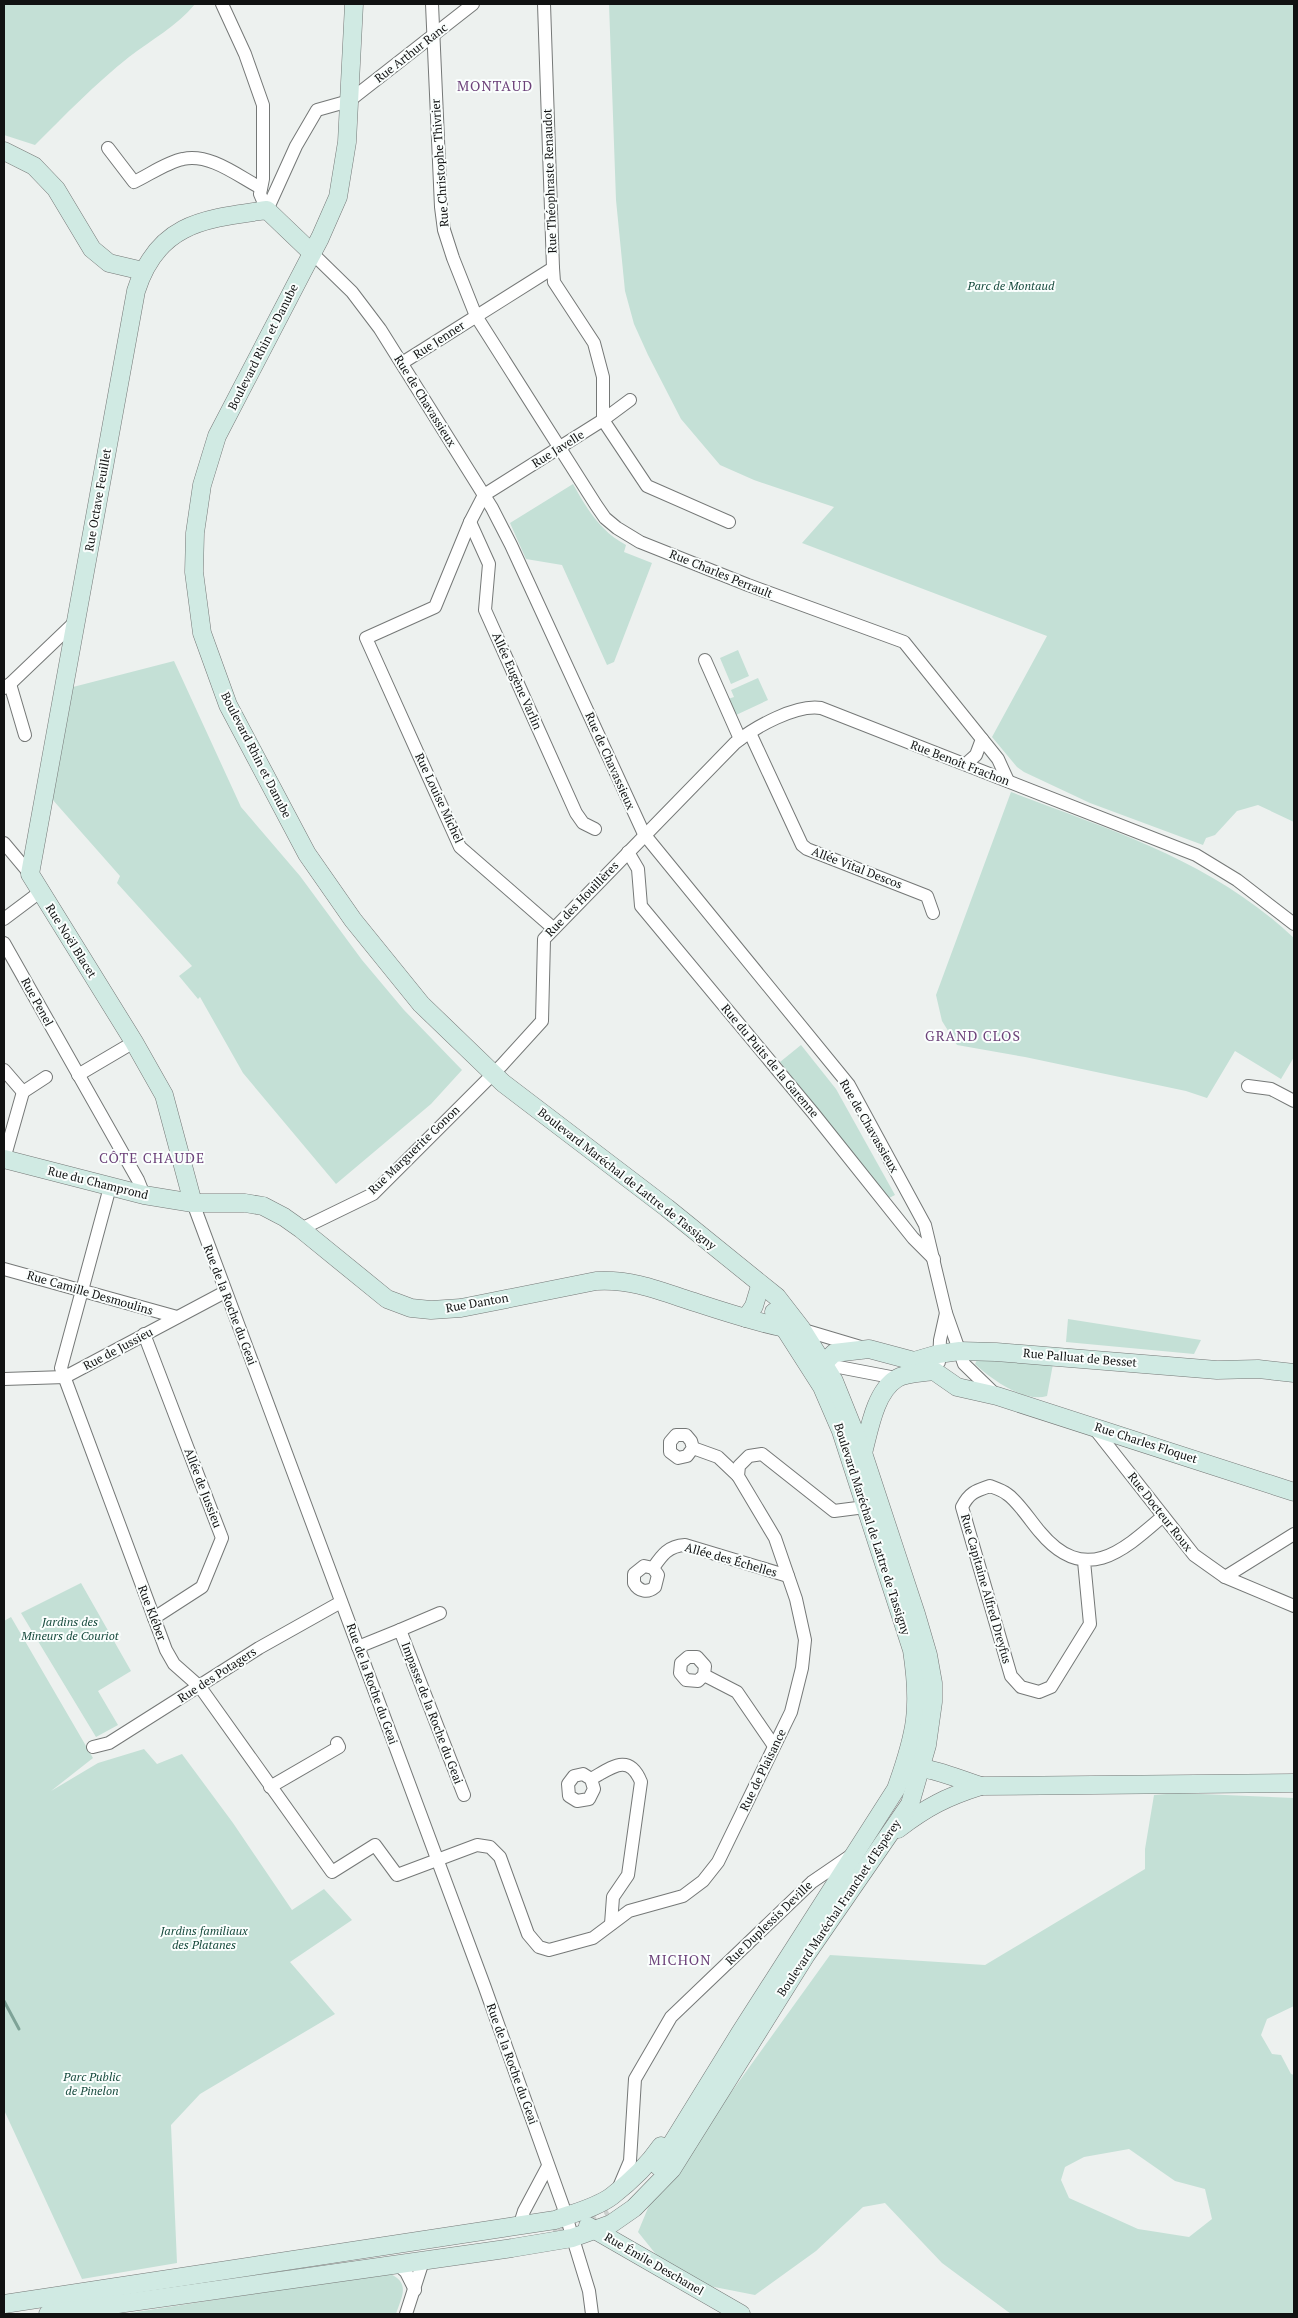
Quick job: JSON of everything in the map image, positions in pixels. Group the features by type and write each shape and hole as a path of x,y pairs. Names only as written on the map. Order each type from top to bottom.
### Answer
{"main road":[{"name":"Boulevard Rhin et Danube","path":"354,4 347,142 338,197 312,253 217,436 202,485 195,533 194,572 202,633 228,705 307,854 353,920 421,1004 493,1073"},
{"path":"4,151 34,166 56,189 92,250 109,263 142,271"},
{"name":"Rue de Chavassieux","path":"268,210 312,253"},
{"name":"Rue Octave Feuillet","path":"30,874 136,291 142,271 156,252 172,237 192,225 211,218 268,210"},
{"name":"Rue Noël Blacet","path":"30,874 164,1094 193,1203"},
{"name":"Boulevard Maréchal de Lattre de Tassigny","path":"493,1073 667,1208 760,1286 769,1304 793,1328 818,1367 844,1402 863,1453 928,1655 933,1702 927,1745 929,1769"},
{"name":"Rue du Champrond","path":"4,1159 144,1195 193,1203"},
{"name":"Rue Danton","path":"193,1203 245,1203 263,1206 284,1216 386,1299 411,1308 430,1310 452,1309 596,1281 614,1280 634,1282 746,1318 793,1328"},
{"path":"746,1318 754,1306 760,1286"},
{"path":"818,1367 834,1353 869,1349"},
{"name":"Rue Palluat de Besset","path":"869,1349 906,1361 960,1351 1049,1355 1217,1370 1258,1369 1294,1373"},
{"name":"Boulevard Maréchal de Lattre de Tassigny","path":"818,1367 822,1387 841,1431 903,1617 912,1650 917,1683 916,1725 912,1744 896,1788"},
{"path":"863,1453 873,1415 882,1395 896,1378 934,1371 940,1374"},
{"name":"Rue Charles Floquet","path":"940,1374 957,1387 997,1396 1294,1492"},
{"path":"896,1788 929,1769 981,1786"},
{"name":"Boulevard Maréchal Franchet d'Espèrey","path":"423,2250 572,2238 611,2224 634,2208 672,2169 806,1954 883,1840 910,1804 929,1769"},
{"path":"883,1840 927,1808 950,1796 981,1786 1294,1783"},
{"name":"Boulevard Maréchal Franchet d'Espèrey","path":"658,2166 896,1788"},
{"name":"Boulevard Maréchal Franchet d'Espèrey","path":"423,2250 566,2216 612,2196 652,2159 740,2033"},
{"name":"Boulevard Maréchal Franchet d'Espèrey","path":"607,2209 638,2187 658,2166 737,2064"},
{"name":"Rue Émile Deschanel","path":"566,2216 595,2229 741,2314"},
{"path":"293,2278 423,2250 553,2231"},
{"path":"4,2304 296,2260 423,2250"},
{"path":"48,2314 397,2264 423,2250"}],"street":[{"path":"222,4 245,54 263,105 263,179 260,194 268,210"},
{"name":"Rue Christophe Thivrier","path":"432,4 441,207 444,230 476,316"},
{"name":"Rue Arthur Ranc","path":"349,101 473,4"},
{"name":"Rue Théophraste Renaudot","path":"476,316 553,268 544,4"},
{"path":"268,210 296,146 317,110 349,101"},
{"path":"108,148 134,182 182,159 196,158 212,162 261,188"},
{"name":"Rue de Chavassieux","path":"312,253 352,292 380,329 484,495 511,545 644,834 849,1085 925,1225 946,1313 960,1351"},
{"path":"553,268 554,282 594,343 603,377 603,420 648,486 729,522"},
{"name":"Rue Jenner","path":"402,363 476,316"},
{"name":"Rue Charles Perrault","path":"476,316 559,448 606,518 617,528 640,542 748,585 904,642 998,759 1008,781"},
{"name":"Rue Javelle","path":"484,495 603,420 630,400"},
{"path":"470,522 484,495"},
{"name":"Rue Louise Michel","path":"470,522 435,607 366,638 460,847 553,928"},
{"name":"Allée Eugène Varlin","path":"470,522 488,564 486,610 576,813 583,823 595,829"},
{"path":"25,735 7,686 76,621"},
{"name":"Allée Vital Descos","path":"706,660 802,845 807,849 927,896 933,913"},
{"name":"Rue Benoît Frachon","path":"644,834 745,736 791,712 811,706 821,708 966,764 1196,855 1237,880 1294,924"},
{"path":"966,764 976,755 982,739"},
{"name":"Rue des Houillères","path":"493,1073 542,1021 544,939 644,834"},
{"name":"Rue Noël Blacet","path":"4,843 30,874"},
{"name":"Rue du Puits de la Garenne","path":"628,852 638,869 642,906 814,1114 913,1238 935,1261"},
{"path":"4,919 40,892"},
{"name":"Rue Penel","path":"4,942 138,1180 144,1195"},
{"path":"78,1075 134,1042"},
{"path":"4,1070 23,1092"},
{"name":"Rue Marguerite Gonon","path":"300,1229 372,1194 493,1073"},
{"path":"4,1159 23,1092 46,1077"},
{"path":"1248,1086 1271,1088 1294,1101"},
{"name":"Rue Kléber","path":"110,1187 61,1368 154,1618 174,1664 200,1687 332,1872 375,1845 397,1875 436,1859"},
{"name":"Rue de la Roche du Geai","path":"193,1203 566,2216 589,2291 592,2314"},
{"name":"Rue Camille Desmoulins","path":"4,1269 177,1317"},
{"name":"Rue de Jussieu","path":"4,1379 65,1377 225,1292"},
{"name":"Rue de Chavassieux","path":"940,1374 938,1354 946,1313"},
{"path":"793,1328 869,1349"},
{"name":"Allée de Jussieu","path":"144,1334 222,1538 202,1587 154,1618"},
{"name":"Rue Charles Floquet","path":"960,1351 964,1364 997,1396"},
{"path":"818,1367 896,1378"},
{"name":"Rue Docteur Roux","path":"1093,1426 1194,1556 1225,1577 1294,1606"},
{"name":"Rue de Plaisance","path":"436,1859 477,1845 490,1847 500,1857 528,1934 539,1947 549,1950 593,1938 629,1911 683,1896 703,1881 718,1862 791,1712 799,1682 804,1640 802,1618 775,1538 738,1476 718,1457 692,1448"},
{"path":"738,1476 739,1466 745,1458 753,1454 762,1454 834,1510 865,1507"},
{"name":"Rue Capitaine Alfred Dreyfus","path":"990,1486 1008,1494 1044,1537 1066,1554 1084,1561 1090,1624 1051,1687 1038,1692 1021,1687 1011,1676 962,1507 966,1497 971,1492 990,1486"},
{"path":"1084,1561 1110,1556 1126,1548 1164,1516"},
{"path":"1225,1577 1294,1534"},
{"name":"Allée des Échelles","path":"653,1568 665,1551 675,1546 685,1545 788,1576"},
{"name":"Rue des Potagers","path":"93,1747 109,1743 259,1648 341,1602"},
{"name":"Impasse de la Roche du Geai","path":"358,1647 440,1613"},
{"name":"Impasse de la Roche du Geai","path":"400,1630 464,1795"},
{"path":"704,1675 737,1692 774,1746"},
{"path":"270,1787 339,1747 337,1743"},
{"path":"591,1779 615,1766 623,1764 631,1766 636,1770 641,1782 628,1874 613,1897 611,1924"},
{"name":"Rue Duplessis Deville","path":"618,2190 624,2180 630,2161 635,2079 671,2017 812,1882 854,1853"},
{"path":"812,1882 821,1886 826,1898"},
{"path":"519,2227 524,2211 548,2166"},
{"path":"406,2314 415,2290 423,2250"},
{"path":"397,2264 406,2272 415,2290"}],"green space":[{"path":"4,4 195,4 172,26 104,78 35,145 4,135"},
{"name":"Parc de Montaud","path":"609,4 1294,4 1294,822 1258,805 1237,811 1215,835 1206,838 1203,845 1090,803 1024,772 1017,767 992,737 1047,636 802,543 834,507 754,480 720,465 681,419 634,324 625,291 616,200"},
{"path":"573,484 589,511 601,526 626,545 624,552 652,563 614,662 607,665 562,565 526,559 510,523"},
{"path":"738,650 749,676 731,684 720,658"},
{"path":"174,661 241,807 300,876 362,960 404,1010 462,1070 431,1104 336,1184 243,1073 200,997 198,999 179,976 192,966 117,883 120,876 52,799 73,687"},
{"path":"758,678 768,700 736,715 728,699 734,697 731,690"},
{"path":"1011,792 1124,835 1195,868 1229,888 1262,911 1294,938 1294,1057 1281,1079 1235,1051 1207,1098 1186,1091 1025,1057 957,1045 942,1021 936,995"},
{"path":"801,1045 836,1089 895,1195 889,1198 780,1062"},
{"path":"1068,1319 1201,1340 1194,1354 1066,1342"},
{"path":"977,1360 1053,1364 1047,1396 1028,1396 1008,1388 975,1364"},
{"name":"Jardins des Mineurs de Couriot","path":"81,1583 131,1671 98,1691 118,1725 96,1737 21,1613"},
{"path":"11,1617 93,1758 51,1791 98,1763 144,1749 157,1764 182,1754 233,1823 292,1910 324,1889 352,1920 290,1962 335,2014 200,2094 171,2125 177,2263 82,2279 4,2110 4,1621"},
{"path":"1178,1793 1294,1798 1294,2006 1267,2019 1261,2035 1272,2054 1281,2055 1291,2074 1294,2075 1294,2314 1011,2314 942,2263 885,2203 863,2207 816,2251 755,2295 704,2285 667,2268 638,2232 648,2208 830,1955 985,1965 1145,1869 1145,1849 1154,1795","holes":["1129,2149 1175,2181 1205,2189 1212,2219 1189,2237 1138,2229 1069,2198 1061,2180 1065,2167 1084,2157"]},
{"path":"388,2273 400,2281 403,2290 396,2314 123,2314"}],"waterway":[{"path":"4,2001 19,2029"}],"tunnel":[{"path":"553,2231 576,2224 607,2209"}],"district":[{"name":"MONTAUD","path":"495,86"},
{"name":"GRAND CLOS","path":"973,1036"},
{"name":"CÔTE CHAUDE","path":"152,1158"},
{"name":"MICHON","path":"680,1960"}],"park label":[{"name":"Jardins familiaux des Platanes","path":"204,1938"},
{"name":"Parc Public de Pinelon","path":"92,2084"}]}
